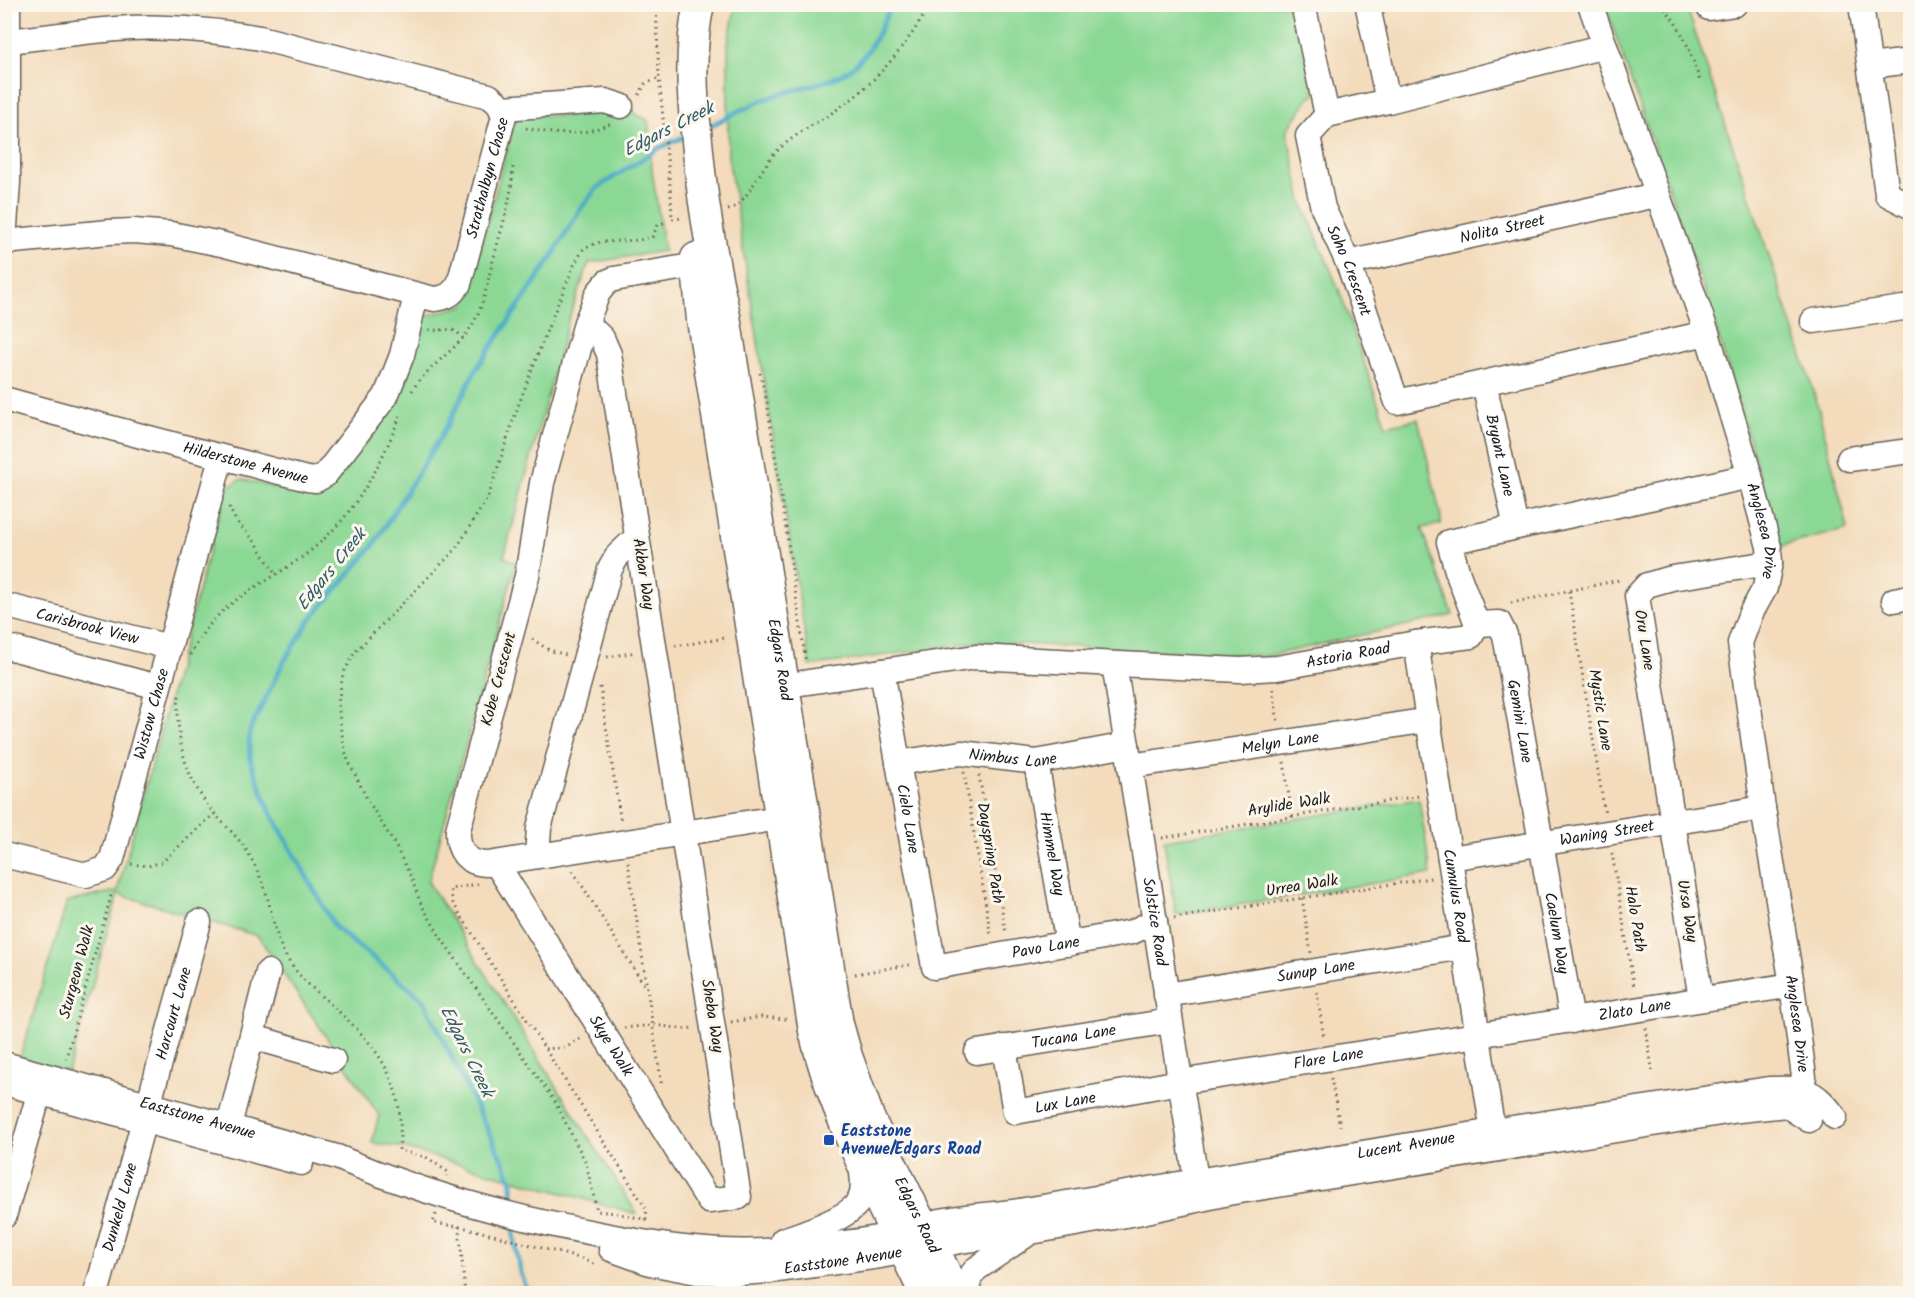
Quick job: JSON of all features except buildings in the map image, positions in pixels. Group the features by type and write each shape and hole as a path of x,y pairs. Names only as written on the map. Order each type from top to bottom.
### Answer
{"main road":[{"name":"Edgars Road","path":"679,4 676,43 678,88 702,320 772,688 847,1056 913,1239 925,1293"},
{"name":"Edgars Road","path":"678,88 693,50 699,4"},
{"name":"Edgars Road","path":"691,199 725,316 772,688 779,818 814,1031 830,1085 860,1160 913,1239 956,1293"}],"street":[{"path":"4,241 8,182 8,4"},
{"path":"1304,4 1327,115 1605,46"},
{"name":"Anglesea Drive","path":"1590,4 1656,195 1707,333 1769,547 1770,563 1765,588 1751,613 1740,643 1763,808 1792,985 1804,1077 1801,1105"},
{"path":"1709,8 1735,4"},
{"path":"1861,4 1887,194 1911,206"},
{"path":"1370,5 1388,101"},
{"name":"Strathalbyn Chase","path":"4,241 109,232 134,231 171,234 221,244 416,295 442,299 449,296 459,284 503,123 502,108 489,96 260,38 224,32 181,28 134,28 8,41"},
{"path":"1870,66 1911,61"},
{"path":"502,108 605,101 621,106"},
{"name":"Soho Crescent","path":"1327,115 1308,136 1323,208 1348,263 1397,402 1707,333"},
{"name":"Nolita Street","path":"1348,263 1656,195"},
{"name":"Kobe Crescent","path":"696,266 622,277 607,282 598,293 586,322 542,483 527,576 458,830 457,841 460,850 471,861 480,864 496,863 779,818"},
{"name":"Hilderstone Avenue","path":"4,399 193,449 218,469 307,479 320,478 386,396 402,355 416,295"},
{"path":"1813,321 1911,307"},
{"name":"Akbar Way","path":"586,322 602,338 609,354 684,834"},
{"name":"Bryant Lane","path":"1484,383 1516,528"},
{"path":"1849,459 1911,451"},
{"name":"Wistow Chase","path":"112,859 179,651 218,469"},
{"path":"1477,624 1458,574 1449,542 1750,477"},
{"path":"537,856 539,828 610,569 618,555 637,537"},
{"name":"Oru Lane","path":"1673,822 1637,596 1647,585 1672,578 1770,563"},
{"name":"Carisbrook View","path":"4,604 179,651"},
{"name":"Gemini Lane","path":"1477,624 1499,623 1505,635 1540,844"},
{"name":"Astoria Road","path":"772,688 976,657 1240,670 1277,668 1416,642 1471,636 1477,624"},
{"name":"Cumulus Road","path":"1416,642 1495,1140"},
{"path":"4,646 169,687"},
{"name":"Solstice Road","path":"1114,664 1196,1180"},
{"name":"Cielo Lane","path":"882,671 934,964"},
{"name":"Melyn Lane","path":"1129,756 1281,743 1429,720"},
{"name":"Nimbus Lane","path":"898,763 968,754 1036,762 1129,756"},
{"name":"Himmel Way","path":"1036,762 1068,944"},
{"name":"Waning Street","path":"1452,866 1540,844 1763,808"},
{"name":"Ursa Way","path":"1673,822 1701,999"},
{"name":"Sheba Way","path":"684,834 739,1197"},
{"name":"Caelum Way","path":"1540,844 1572,1021"},
{"path":"4,855 86,874 105,869 112,859"},
{"name":"Skye Walk","path":"496,863 709,1201 739,1197"},
{"name":"Pavo Lane","path":"934,964 1002,955 1132,932 1155,921"},
{"name":"Harcourt Lane","path":"146,1113 199,922"},
{"name":"Sunup Lane","path":"1166,995 1464,947"},
{"path":"229,1126 268,972"},
{"name":"Zlato Lane","path":"1478,1036 1792,985"},
{"name":"Tucana Lane","path":"977,1052 1170,1021"},
{"name":"Flare Lane","path":"1180,1082 1478,1036"},
{"path":"253,1038 333,1060"},
{"name":"Lux Lane","path":"1005,1047 1015,1112 1180,1082"},
{"name":"Eaststone Avenue","path":"4,1064 42,1083 338,1173 389,1179"},
{"name":"Eaststone Avenue","path":"4,1083 42,1083"},
{"path":"4,1216 42,1083"},
{"name":"Lucent Avenue","path":"1031,1232 1137,1213 1495,1140 1769,1089 1801,1105"},
{"path":"1801,1105 1822,1101 1835,1118"},
{"name":"Eaststone Avenue","path":"146,1113 229,1126 338,1157 389,1179 553,1226 676,1248 734,1252 779,1250 1031,1232"},
{"name":"Dunkeld Lane","path":"96,1293 146,1113"},
{"name":"Lucent Avenue","path":"1012,1212 1196,1180 1495,1140"},
{"path":"734,1252 784,1240 821,1226 852,1208 859,1201 863,1189 860,1160"},
{"name":"Eaststone Avenue","path":"553,1226 650,1263 717,1274 770,1271 913,1239 1012,1212"},
{"path":"966,1293 970,1277 976,1269 1031,1232"}],"path":[{"path":"656,4 678,88 691,199"},
{"path":"691,199 733,208 742,200 760,171 777,151 859,93 894,56 930,4"},
{"path":"1661,4 1675,20 1688,45 1700,81"},
{"path":"409,395 423,376 463,338 480,311 510,203 513,164"},
{"path":"691,199 672,219 691,199"},
{"path":"408,327 432,331 451,329 457,331 463,338"},
{"path":"179,651 200,637 231,603 305,555 325,538 354,507 377,470 404,404"},
{"path":"218,469 229,485 231,512 257,544 275,574"},
{"path":"1511,603 1619,580"},
{"name":"Mystic Lane","path":"1569,591 1609,832"},
{"path":"530,638 549,650 585,660"},
{"path":"169,687 177,717 178,734 191,779 214,814 238,839 252,859 262,881 281,945 289,962 319,996 351,1023 385,1065 395,1088 400,1108 402,1126 399,1150 426,1157 448,1172 452,1198 434,1223 459,1226 560,1253"},
{"path":"1273,689 1292,817"},
{"name":"Dayspring Path","path":"968,754 1002,955"},
{"name":"Dayspring Path","path":"968,754 1002,955"},
{"name":"Arylide Walk","path":"1142,842 1440,792"},
{"path":"112,859 135,865 158,865 214,814"},
{"name":"Halo Path","path":"1609,832 1638,1009 1644,1018 1653,1075"},
{"name":"Urrea Walk","path":"1155,921 1302,898 1452,866"},
{"path":"572,870 648,992"},
{"name":"Sturgeon Walk","path":"66,1059 112,892"},
{"path":"1302,898 1340,1126"},
{"path":"855,974 934,964"},
{"path":"545,1049 567,1047 591,1033 602,1031 653,1025 685,1029 761,1017 786,1018"},
{"path":"597,1211 645,1220"},
{"path":"459,1226 465,1293"}],"green space":[{"path":"736,5 1295,5 1315,95 1310,96 1287,131 1302,202 1339,290 1386,426 1418,419 1441,517 1441,524 1422,528 1453,615 1268,656 979,642 810,666 728,156 728,43"},
{"path":"1605,5 1686,5 1815,395 1848,529 1781,546 1707,299"},
{"path":"631,112 648,120 652,170 664,251 589,263 568,321 504,557 516,563 428,882 637,1214 399,1147 372,1143 379,1115 258,936 118,894 68,1072 20,1058 67,902 112,892 117,893 226,488 241,479 319,499 391,413 403,388 421,317 465,305 515,120 525,114 555,116"},
{"path":"1419,799 1431,874 1176,915 1164,840"}],"waterway":[{"name":"Edgars Creek","path":"705,128 776,95 841,75 860,60 868,50 891,4"},
{"name":"Edgars Creek","path":"513,1210 512,1182 504,1163 423,999 335,927 270,811 251,763 250,730 283,663 310,620 373,546 446,428 475,371 550,260 581,208 597,188 659,148 688,135"},
{"name":"Edgars Creek","path":"513,1222 514,1241 528,1294"}],"place":[{"name":"Eaststone Avenue/Edgars Road","path":"829,1140"}]}
